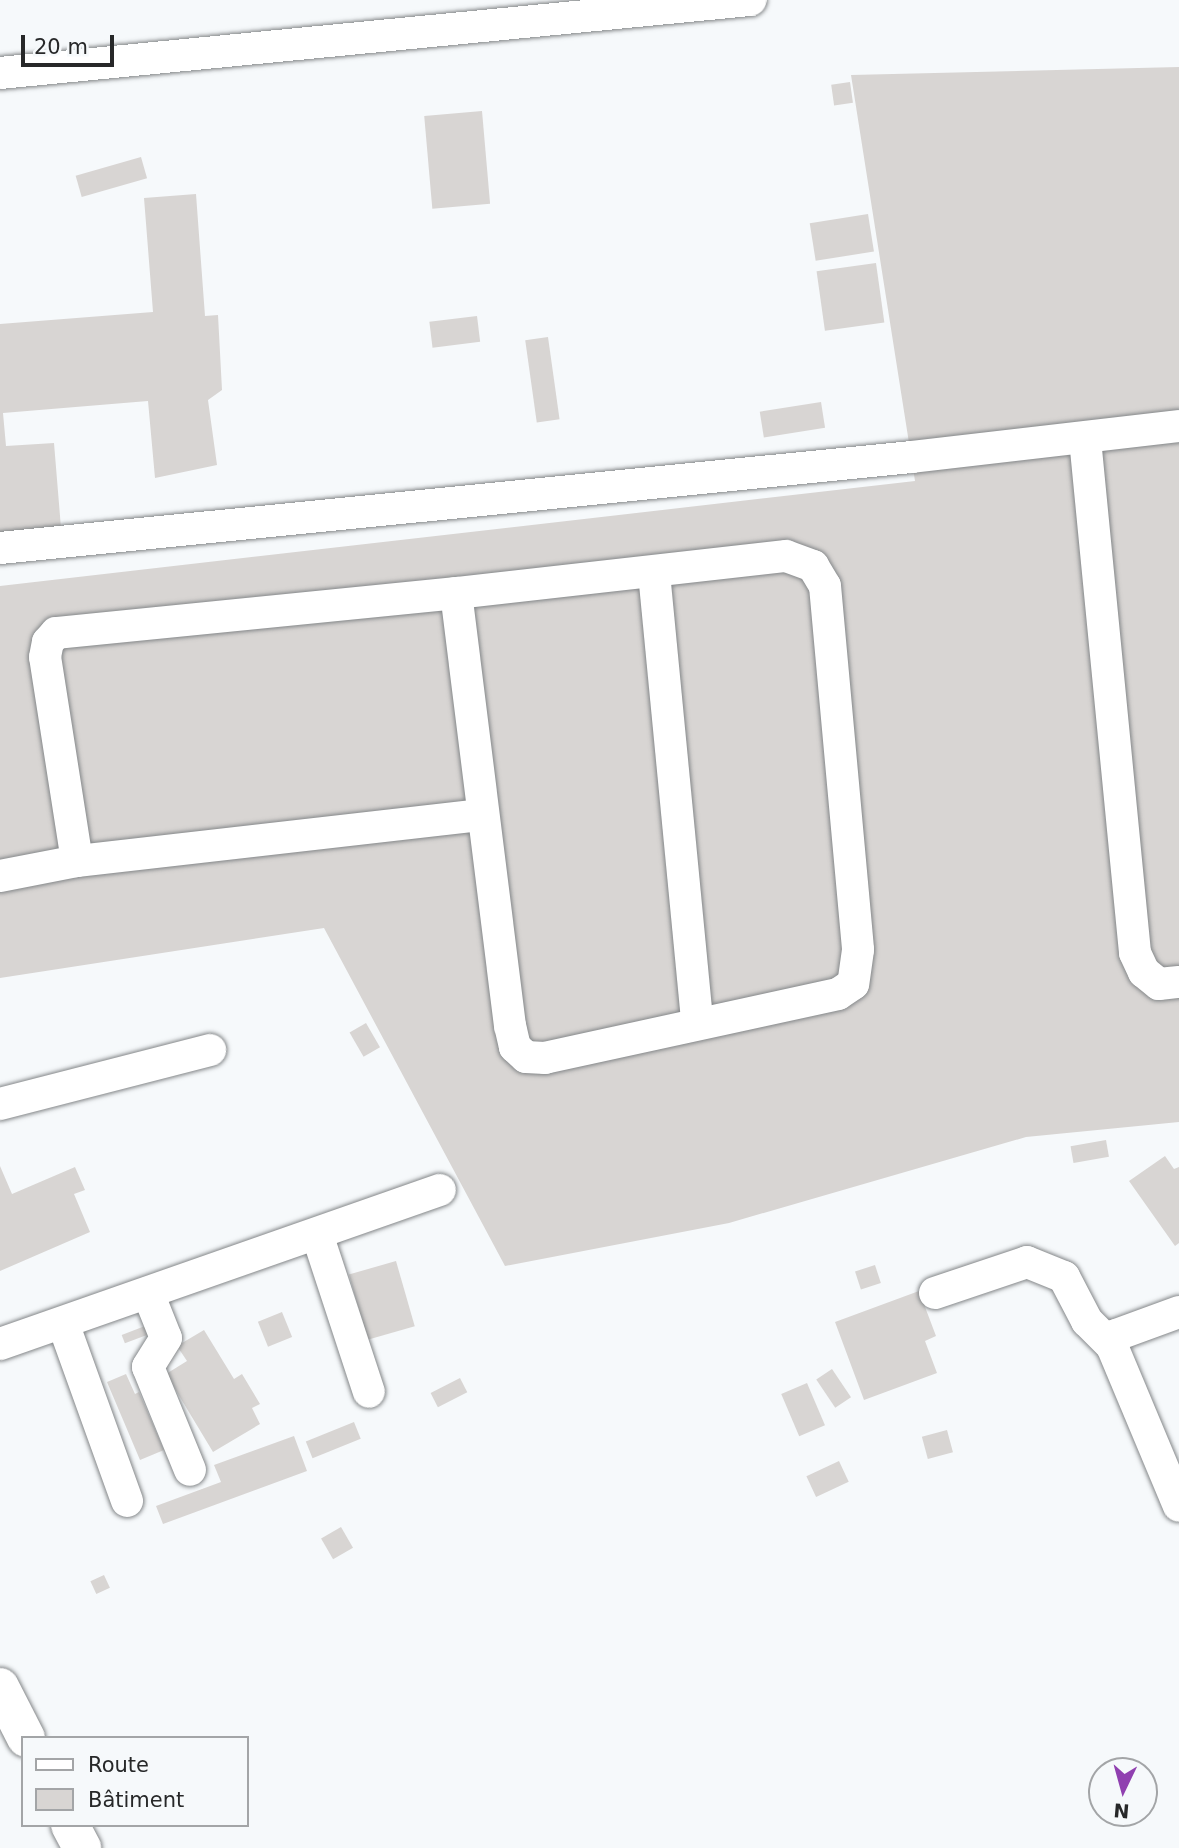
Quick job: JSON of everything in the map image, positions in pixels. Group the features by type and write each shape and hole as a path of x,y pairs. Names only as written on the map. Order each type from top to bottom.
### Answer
{"highway":[{"path":"0,1687 25,1736"},
{"path":"71,1827 82,1848"}],"street":[{"path":"0,73 750,0"},
{"path":"0,548 1084,439 1179,426"},
{"path":"1084,439 1135,953 1143,972 1159,984 1179,982"},
{"path":"77,861 45,657 48,642 56,633 654,573 786,556 813,566 825,586 858,968 853,984 838,994 697,1021 545,1058 526,1057 515,1047 481,815 456,593"},
{"path":"654,573 697,1021"},
{"path":"0,876 77,861 481,815"},
{"path":"0,1104 210,1050"},
{"path":"0,1344 440,1191"},
{"path":"317,1234 369,1392"},
{"path":"935,1293 1027,1262 1064,1277 1087,1321 1112,1346 1179,1506"},
{"path":"148,1293 166,1338 148,1367 190,1470"},
{"path":"1112,1346 1116,1335 1179,1312"},
{"path":"63,1323 127,1501"}],"building":[{"path":"1179,67 1179,1122 1026,1137 729,1223 505,1266 324,928 0,978 0,586 915,481 851,75"},
{"path":"850,82 853,103 834,105 831,85"},
{"path":"482,111 490,204 432,209 424,116"},
{"path":"141,157 147,178 82,197 76,176"},
{"path":"196,194 205,316 218,315 222,390 208,400 217,465 155,478 148,401 3,413 6,446 54,443 61,528 0,533 0,324 153,312 144,198"},
{"path":"868,214 874,252 816,261 810,223"},
{"path":"876,263 884,322 825,331 817,271"},
{"path":"477,316 480,342 433,348 429,322"},
{"path":"548,337 560,419 537,422 525,340"},
{"path":"821,402 825,428 764,437 760,412"},
{"path":"366,1023 380,1047 364,1057 350,1032"},
{"path":"1106,1140 1109,1157 1073,1163 1071,1146"},
{"path":"1165,1156 1174,1169 1179,1167 1179,1243 1175,1246 1129,1181"},
{"path":"0,1166 12,1194 75,1167 85,1190 74,1194 90,1232 0,1271"},
{"path":"396,1261 415,1326 368,1340 349,1275"},
{"path":"875,1265 881,1283 861,1290 855,1271"},
{"path":"919,1291 936,1336 925,1341 937,1373 864,1400 835,1322"},
{"path":"282,1312 292,1337 268,1347 258,1322"},
{"path":"145,1326 148,1334 125,1343 122,1335"},
{"path":"204,1330 234,1379 242,1374 260,1404 252,1408 260,1424 213,1452 166,1374 187,1361 177,1346"},
{"path":"832,1369 851,1397 835,1408 816,1380"},
{"path":"126,1374 135,1394 139,1392 164,1450 140,1460 107,1382"},
{"path":"460,1378 467,1392 438,1407 431,1393"},
{"path":"807,1383 825,1425 799,1436 781,1394"},
{"path":"354,1422 361,1439 313,1458 306,1441"},
{"path":"947,1430 953,1452 928,1459 922,1437"},
{"path":"294,1436 307,1471 163,1524 156,1506 221,1482 214,1465"},
{"path":"839,1461 849,1482 816,1497 806,1476"},
{"path":"341,1527 353,1548 333,1559 321,1538"},
{"path":"104,1575 110,1588 96,1594 90,1581"}]}
